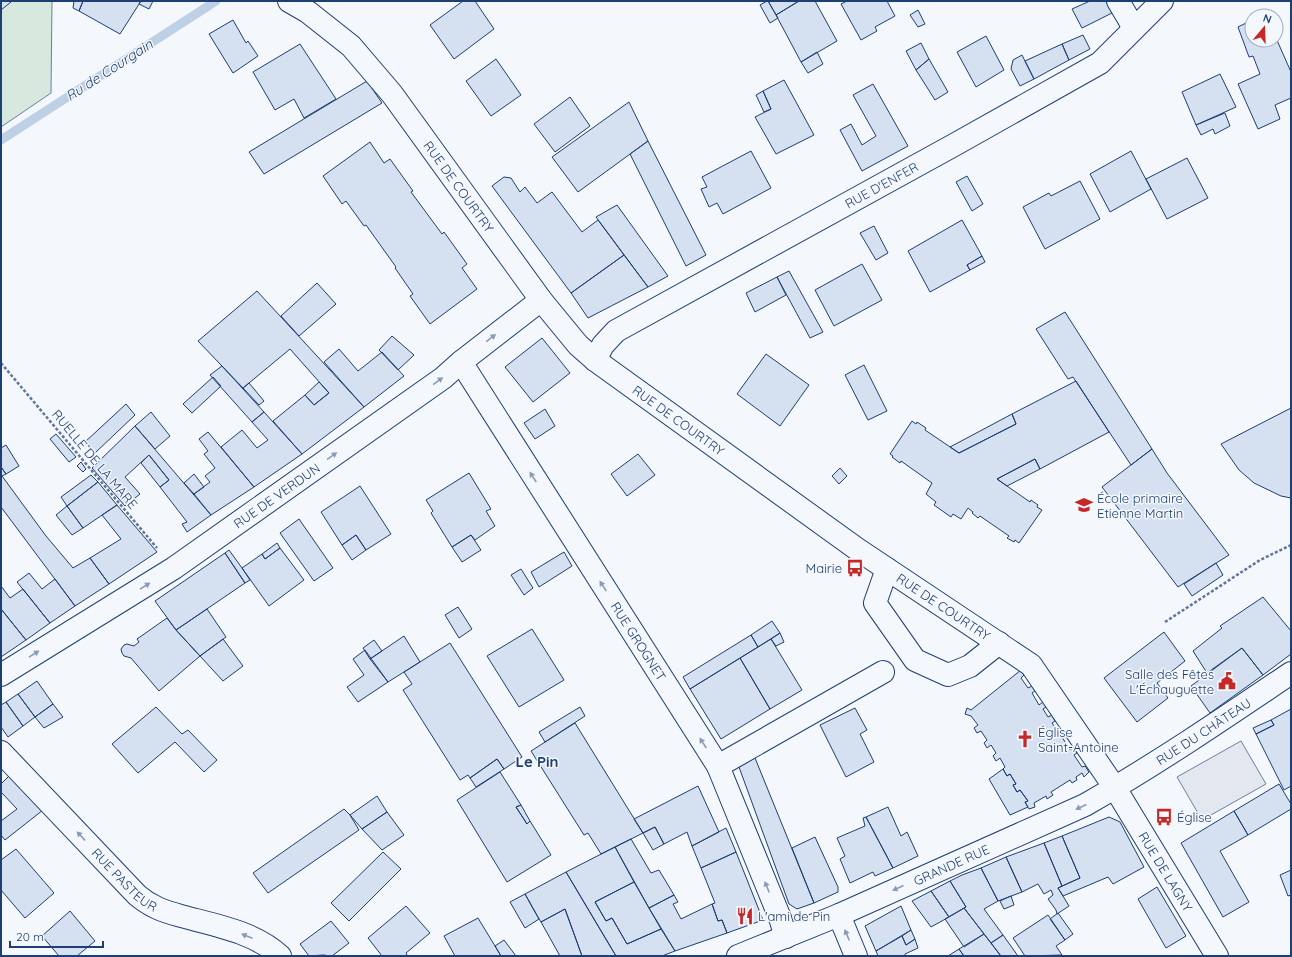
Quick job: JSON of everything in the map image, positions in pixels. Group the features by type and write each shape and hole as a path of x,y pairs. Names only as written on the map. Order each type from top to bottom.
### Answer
{"street":[{"name":"RUE DE COURTRY","path":"289,1 308,12 352,46 392,94 541,300 578,345 595,360 857,549 1031,665 1115,788"},
{"path":"1118,1 1134,28"},
{"name":"RUE D'ENFER","path":"595,360 603,345 616,331 1100,63 1162,1"},
{"name":"RUE DE VERDUN","path":"1,675 174,568 443,378 461,362 541,300"},
{"name":"RUE GROGNET","path":"461,362 718,766 780,918 786,937"},
{"path":"888,569 875,603 915,660 948,675 970,666 999,643"},
{"path":"718,766 883,672"},
{"name":"RUE DU CHÂTEAU","path":"1115,788 1214,725 1291,673"},
{"name":"RUE PASTEUR","path":"1,752 147,904 167,912 249,936 273,949 280,956"},
{"name":"GRANDE RUE","path":"738,956 786,937 1085,805 1115,788"},
{"name":"RUE DE LAGNY","path":"1115,788 1217,956"},
{"path":"838,914 856,956"}],"path":[{"name":"RUELLE DE LA MARE","path":"1,363 174,568"},
{"path":"1165,622 1260,560 1291,545"}],"shaded area":[{"path":"1,1 52,1 51,93 1,127"},
{"path":"1241,741 1266,784 1202,820 1177,777"}],"building":[{"path":"1,1 11,1 11,2 1,10"},
{"path":"74,1 83,1 79,11 73,8"},
{"path":"83,1 141,1 120,34 79,11"},
{"path":"141,1 153,1 149,9 139,4"},
{"path":"463,1 475,1 494,29 454,59 430,25"},
{"path":"767,1 778,18 770,23 760,5"},
{"path":"768,1 799,1 776,15"},
{"path":"799,1 815,1 837,41 801,62 776,15"},
{"path":"847,1 887,1 895,16 875,27 877,31 861,40 841,4"},
{"path":"1090,1 1106,1 1112,13 1082,28 1072,9"},
{"path":"918,10 925,24 918,27 910,15"},
{"path":"233,20 246,43 248,41 258,56 233,73 209,34"},
{"path":"1244,24 1244,43 1238,27"},
{"path":"1083,35 1090,49 1069,60 1062,44"},
{"path":"986,36 1004,70 976,87 957,52"},
{"path":"921,43 929,59 916,70 906,51"},
{"path":"300,44 336,99 304,118 294,99 275,110 253,72"},
{"path":"1062,44 1069,60 1034,79 1025,61"},
{"path":"1246,48 1280,48 1291,72 1291,98 1275,105 1280,119 1258,129 1238,84 1260,74 1253,56 1249,57"},
{"path":"817,52 823,64 808,73 801,62"},
{"path":"1022,55 1034,79 1020,86 1011,69 1013,60"},
{"path":"496,59 521,95 491,116 466,81"},
{"path":"929,59 948,92 935,100 916,70"},
{"path":"1220,74 1236,107 1196,125 1182,92"},
{"path":"784,80 814,135 776,154 755,117 771,109 763,91"},
{"path":"367,81 382,103 264,174 249,152"},
{"path":"873,84 908,146 862,171 840,130 851,124 862,145 876,136 853,95"},
{"path":"763,91 771,109 764,112 756,95"},
{"path":"570,97 590,126 555,152 534,124"},
{"path":"629,102 648,141 578,192 552,157"},
{"path":"1225,113 1230,126 1215,134 1213,129 1201,135 1196,125"},
{"path":"648,141 706,255 686,266 630,154"},
{"path":"370,142 384,163 390,159 413,191 411,192 442,234 444,232 467,264 462,268 477,289 430,324 410,296 413,294 395,268 396,267 366,225 364,226 346,201 342,204 323,176"},
{"path":"751,151 771,188 723,214 717,203 709,207 701,189 707,187 702,177"},
{"path":"1131,151 1151,189 1110,212 1090,174"},
{"path":"1187,158 1208,198 1167,219 1146,179"},
{"path":"967,176 983,204 972,211 956,182"},
{"path":"504,177 511,178 520,192 525,187 537,203 552,192 582,232 598,220 624,255 571,293 492,186"},
{"path":"1080,181 1100,219 1045,249 1023,207 1049,193 1051,196"},
{"path":"617,205 668,276 648,287 596,217"},
{"path":"962,220 982,256 967,265 970,270 930,292 908,251"},
{"path":"874,226 888,253 876,260 860,233"},
{"path":"624,255 648,287 588,318 571,293"},
{"path":"982,256 985,262 970,270 967,265"},
{"path":"862,264 882,300 834,326 815,290"},
{"path":"789,271 823,332 810,338 777,277"},
{"path":"777,277 786,295 755,312 746,293"},
{"path":"317,283 336,304 299,336 281,316"},
{"path":"257,291 364,407 302,454 273,421 305,395 314,405 329,393 290,349 243,388 198,341"},
{"path":"1065,312 1152,449 1131,465 1073,377 1068,379 1036,329"},
{"path":"392,336 414,355 398,370 379,350"},
{"path":"542,338 570,373 533,402 505,367"},
{"path":"339,349 358,371 382,352 404,376 364,407 324,362"},
{"path":"766,354 809,385 780,426 737,394"},
{"path":"864,365 887,411 868,420 845,375"},
{"path":"222,366 264,412 252,422 210,375"},
{"path":"213,377 221,386 192,413 183,404"},
{"path":"1076,381 1109,432 1040,469 1035,459 997,479 1030,502 1031,500 1042,510 1019,543 1015,540 1014,542 1007,538 1009,536 980,516 978,518 968,508 961,519 953,514 951,517 934,505 936,502 926,494 932,483 901,461 900,463 890,454 912,421 916,424 917,422 926,428 925,430 959,453 1016,424 1012,414"},
{"path":"319,382 329,393 314,405 305,395"},
{"path":"249,383 264,401 259,405 243,388"},
{"path":"126,404 135,415 95,453 85,442"},
{"path":"1291,408 1291,498 1281,496 1254,483 1239,470 1221,444"},
{"path":"545,409 555,426 535,439 524,423"},
{"path":"151,412 170,436 155,449 135,426"},
{"path":"264,412 302,454 254,487 221,447 242,430 257,448 268,440 252,422"},
{"path":"1012,414 1016,424 959,453 950,447"},
{"path":"135,426 211,515 187,532 182,524 187,522 160,487 169,480 149,455 125,477 140,494 125,506 92,468"},
{"path":"208,432 254,487 211,515 194,494 210,482 205,476 215,468 204,454 208,451 199,439"},
{"path":"56,434 76,457 69,462 50,439"},
{"path":"6,445 19,466 6,474 1,467 1,448"},
{"path":"1152,449 1167,473 1229,555 1178,587 1102,487"},
{"path":"638,454 655,475 627,496 611,474"},
{"path":"149,455 169,480 160,487 141,463"},
{"path":"1035,459 1040,469 1007,486 997,479"},
{"path":"81,462 86,469 83,472 77,466"},
{"path":"1,467 6,474 2,476 46,536 73,568 90,558 109,584 75,606 1,507"},
{"path":"840,468 847,476 839,484 832,476"},
{"path":"469,473 491,509 486,511 495,526 475,540 471,535 452,547 431,513 433,511 426,500"},
{"path":"194,474 204,487 194,494 184,483"},
{"path":"91,475 98,482 67,506 61,497"},
{"path":"98,482 117,505 83,528 67,506"},
{"path":"360,486 391,534 366,550 356,535 342,545 321,512"},
{"path":"117,505 157,552 109,584 90,558 121,539 102,515"},
{"path":"67,506 83,528 72,535 56,515"},
{"path":"299,519 333,568 314,581 280,533"},
{"path":"356,535 366,550 352,560 342,545"},
{"path":"471,535 481,550 462,562 452,547"},
{"path":"277,543 280,548 265,559 262,554"},
{"path":"280,548 304,580 269,606 242,568 262,554 265,559"},
{"path":"229,550 250,580 245,583 225,553"},
{"path":"564,552 572,566 539,587 531,572"},
{"path":"225,553 245,583 176,630 155,601"},
{"path":"1216,563 1223,575 1192,596 1184,584"},
{"path":"521,569 533,588 524,595 511,575"},
{"path":"29,573 42,589 55,579 75,606 50,623 17,582"},
{"path":"1,586 10,598 23,589 50,623 26,640 1,609"},
{"path":"1263,597 1291,631 1291,654 1263,675 1242,648 1207,673 1193,651 1222,628 1220,626"},
{"path":"458,607 472,629 459,638 445,615"},
{"path":"1,609 26,640 1,657"},
{"path":"207,609 226,637 200,656 176,630"},
{"path":"167,618 200,656 159,691 131,658 124,656 121,649 127,644 134,646 139,642 137,639"},
{"path":"772,621 780,633 758,647 751,635"},
{"path":"532,629 564,680 519,707 487,656"},
{"path":"1164,632 1185,661 1157,683 1168,698 1137,722 1104,678"},
{"path":"780,633 784,642 776,646 771,639"},
{"path":"751,635 758,647 690,689 683,677"},
{"path":"404,636 420,662 388,682 370,659"},
{"path":"223,639 243,666 223,681 200,656"},
{"path":"771,639 802,690 770,709 740,658"},
{"path":"374,640 382,651 370,659 363,648"},
{"path":"450,643 522,757 504,769 497,759 470,778 468,775 460,780 403,690 412,684 404,672"},
{"name":"Salle des Fêtes L'Échauguette","path":"1242,648 1263,675 1210,713 1191,686"},
{"path":"365,650 388,682 358,702 347,687 364,675 353,659"},
{"path":"740,658 770,709 721,739 690,689"},
{"name":"Église Saint-Antoine","path":"1021,670 1024,675 1021,678 1028,688 1032,686 1035,691 1032,693 1039,705 1043,702 1046,707 1043,709 1048,717 1052,715 1055,721 1052,723 1058,732 1061,729 1065,736 1062,737 1070,750 1073,748 1077,753 1074,755 1082,767 1085,766 1089,772 1084,777 1082,773 1076,777 1077,780 1072,783 1070,780 1051,792 1053,795 1047,799 1046,796 1034,803 1035,807 1029,809 1025,802 1028,801 1020,790 1017,792 1013,785 1016,784 1010,774 1007,776 1003,769 1005,767 1000,758 996,761 993,756 996,753 991,745 987,748 984,743 987,740 981,731 977,733 974,728 978,725 971,716 965,714 967,708 971,710"},
{"path":"37,681 53,704 35,717 18,694"},
{"path":"18,694 35,717 23,726 6,702"},
{"path":"6,702 23,726 8,737 1,727 1,705"},
{"path":"53,704 63,717 44,728 35,717"},
{"path":"156,707 182,734 188,730 217,760 204,772 175,742 138,773 112,744"},
{"path":"580,707 585,716 545,742 539,732"},
{"path":"855,708 867,730 860,734 874,762 846,777 820,725"},
{"path":"1291,709 1291,786 1284,790 1256,734 1274,725 1271,720"},
{"path":"1271,720 1274,725 1256,734 1253,728"},
{"path":"575,723 643,833 601,854 588,833 584,835 531,751"},
{"path":"755,758 814,903 797,909 789,904 739,767"},
{"path":"497,759 504,769 476,787 470,778"},
{"path":"1003,769 1007,776 1010,774 1016,784 1013,785 1017,792 1020,790 1028,801 1025,802 1028,807 1010,815 989,779"},
{"path":"500,772 521,805 516,807 527,824 530,821 551,855 507,882 457,800"},
{"path":"9,776 43,810 5,840 1,835 1,821 17,809 1,792 1,784"},
{"path":"1279,784 1291,804 1291,809 1248,835 1234,811"},
{"path":"698,786 719,832 692,846 687,832 664,844 655,827 643,833 634,819"},
{"path":"377,796 387,812 362,829 350,815"},
{"path":"521,805 530,821 527,824 516,807"},
{"path":"888,807 901,836 907,832 918,856 893,868 866,817"},
{"path":"344,809 350,815 359,830 268,893 253,873"},
{"path":"1234,811 1248,835 1220,851 1249,902 1223,917 1181,843"},
{"path":"387,812 404,835 382,850 362,829"},
{"path":"866,817 893,868 875,876 873,872 850,883 840,859 845,856 837,838 865,826 863,818"},
{"path":"1109,817 1120,822 1144,867 1113,884 1108,877 1063,896 1058,888 1080,878 1062,836"},
{"path":"655,827 664,844 653,850 643,833"},
{"path":"726,828 736,852 701,868 692,846"},
{"path":"1062,836 1080,878 1062,886 1044,843"},
{"path":"815,837 838,887 838,892 814,903 792,848"},
{"path":"631,839 651,873 659,870 674,895 649,908 615,847"},
{"path":"1044,843 1062,886 1058,888 1069,906 1057,914 1056,910 1048,899 1053,895 1051,890 1044,894 1038,884 1022,892 1006,857"},
{"path":"615,847 634,882 595,902 606,921 612,918 627,944 661,929 675,951 662,956 616,956 566,872"},
{"path":"16,849 54,893 25,918 1,890 1,860"},
{"path":"383,852 401,869 349,921 331,903"},
{"path":"736,852 763,920 727,933 722,920 718,921 712,904 715,903 701,868"},
{"path":"1006,857 1022,892 998,901 981,868"},
{"path":"981,868 998,901 984,909 1003,935 991,943 964,908 966,907 950,881"},
{"path":"1291,870 1291,895 1288,896 1280,875"},
{"path":"566,872 616,956 582,956 565,909 541,922 539,919 525,894"},
{"path":"950,881 966,907 949,917 931,891"},
{"path":"634,882 661,929 627,944 612,918 606,921 595,902"},
{"path":"1157,887 1186,936 1166,948 1138,899"},
{"path":"931,891 949,917 931,927 912,901"},
{"path":"525,894 539,919 525,928 510,902"},
{"path":"674,895 678,902 673,904 681,919 712,904 718,921 722,920 727,933 675,951 649,908"},
{"path":"1011,896 1014,905 1004,909 1000,901"},
{"path":"406,906 430,933 406,953 407,955 405,956 382,956 368,938"},
{"path":"901,906 911,930 876,951 865,926"},
{"path":"964,908 984,934 964,947 945,919"},
{"path":"565,909 582,956 560,956 541,922"},
{"path":"70,911 95,941 77,956 59,956 42,936"},
{"path":"1058,913 1073,934 1065,940 1050,919"},
{"path":"1048,915 1065,940 1056,946 1062,955 1025,956 1013,938"},
{"path":"478,918 501,956 455,956 444,936"},
{"path":"331,921 349,943 332,956 309,956 300,944"},
{"path":"911,930 915,939 906,945 902,936"},
{"path":"984,934 1000,955 964,956 959,949"},
{"path":"1003,935 1018,956 1001,956 991,943"},
{"path":"902,936 906,945 915,939 918,948 905,954 905,956 878,956 876,951"},
{"path":"504,940 516,956 501,956 495,946"},
{"path":"959,949 964,956 948,956"}],"waterway":[{"name":"Ru de Courgain","path":"1,140 216,1"}],"place":[{"name":"École primaire Etienne Martin","path":"1084,505"},
{"name":"Mairie","path":"855,568"},
{"name":"Salle des Fêtes L'Échauguette","path":"1227,681"},
{"name":"Église Saint-Antoine","path":"1025,739"},
{"name":"Église","path":"1164,817"},
{"name":"L'ami de Pin","path":"745,916"}],"district":[{"name":"Le Pin","path":"537,762"}]}
